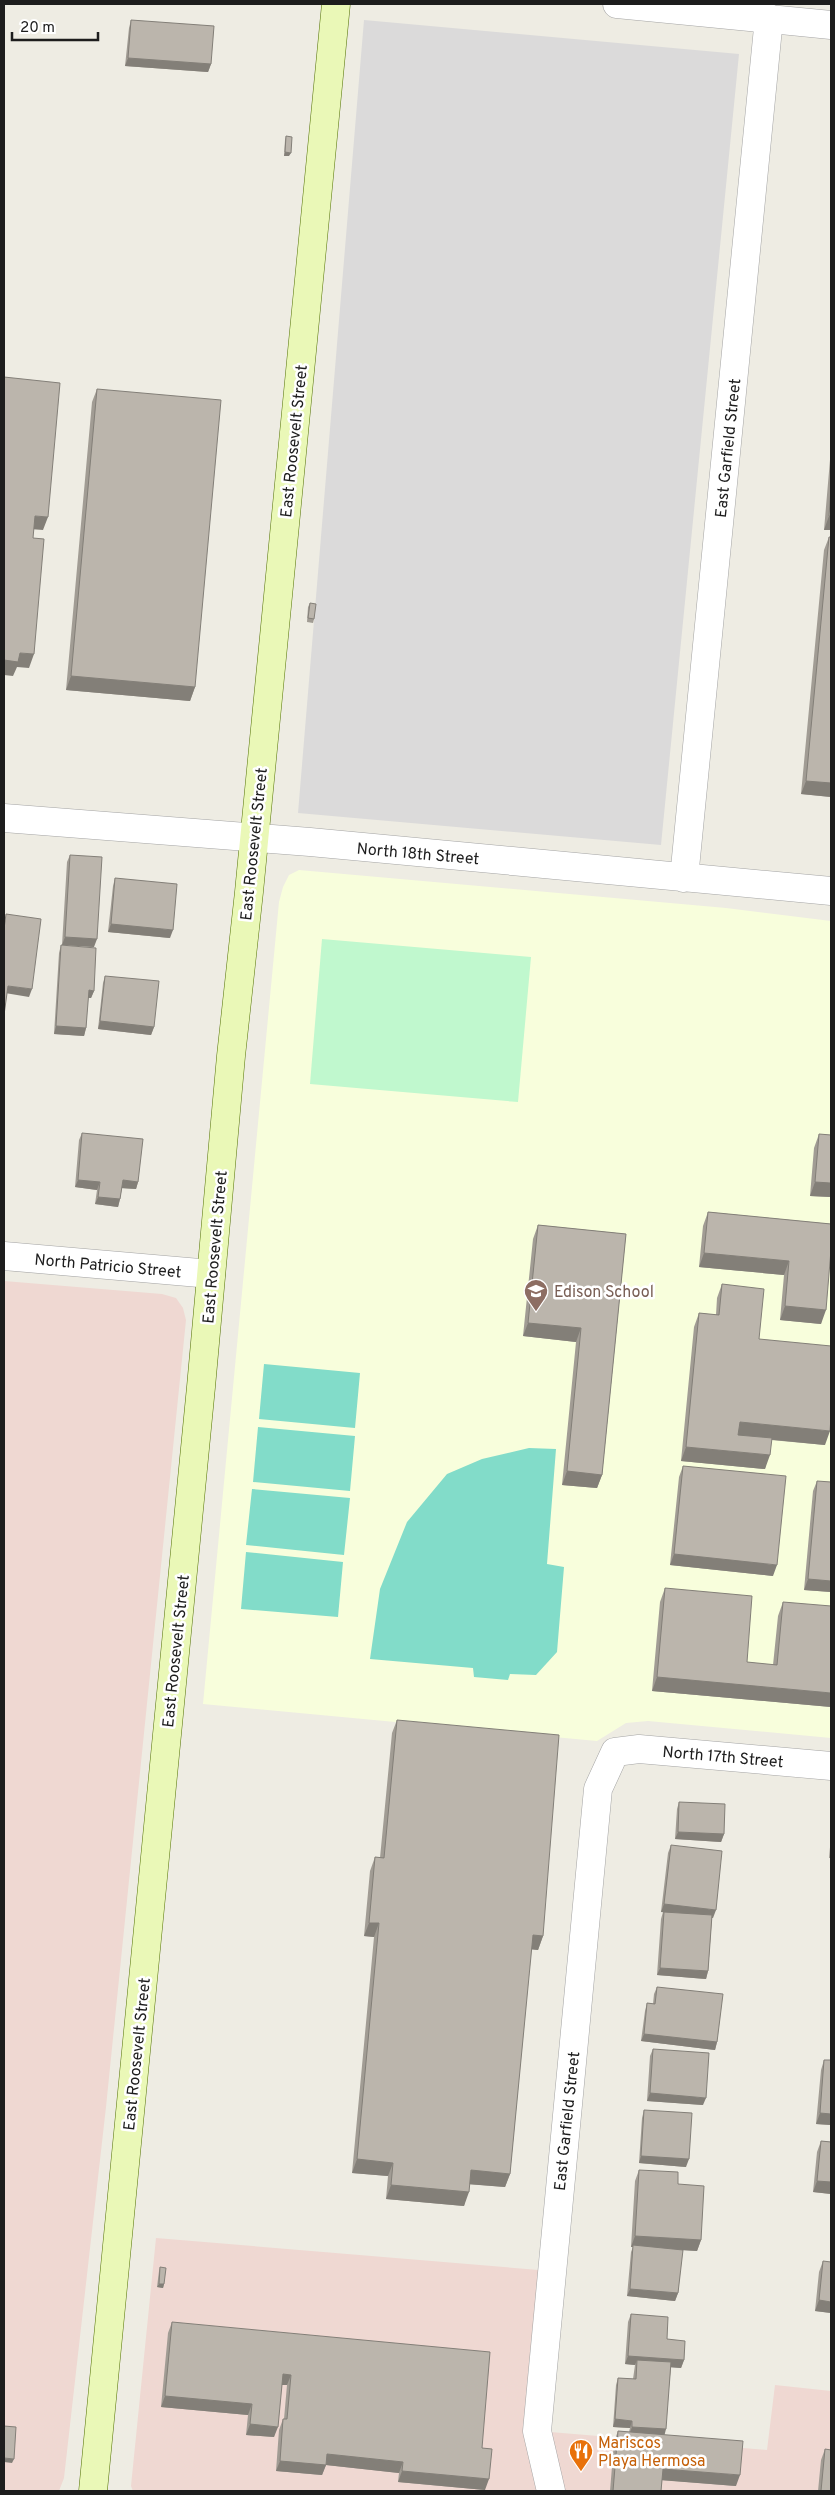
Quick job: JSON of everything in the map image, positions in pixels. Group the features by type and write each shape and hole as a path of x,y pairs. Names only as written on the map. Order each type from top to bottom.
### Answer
{"street":[{"name":"East Roosevelt Street","path":"93,2491 231,1056 336,4"},
{"path":"617,4 831,25"},
{"name":"East Garfield Street","path":"684,878 770,18"},
{"name":"North 18th Street","path":"4,818 254,837 831,892"},
{"name":"North Patricio Street","path":"4,1256 211,1274"},
{"name":"North 17th Street","path":"615,1752 639,1749 831,1766"},
{"name":"East Garfield Street","path":"551,2491 537,2432 598,1789 615,1752"}],"shaded area":[{"path":"364,20 739,54 661,845 298,813"},
{"name":"Edison School","path":"299,870 726,908 831,921 831,1738 648,1721 626,1723 597,1741 203,1704 279,902 289,875"},
{"path":"4,1281 162,1294 176,1298 183,1308 186,1320 106,2107 64,2478 59,2491 4,2491"},
{"path":"264,1364 360,1373 355,1428 259,1419"},
{"path":"258,1427 355,1436 350,1491 253,1482"},
{"path":"529,1448 556,1449 547,1564 564,1567 557,1652 536,1675 510,1674 508,1680 474,1677 473,1668 370,1659 380,1589 407,1522 447,1474 482,1459"},
{"path":"252,1489 350,1498 344,1555 246,1545"},
{"path":"246,1552 343,1562 338,1617 241,1609"},
{"path":"156,2238 551,2271 538,2431 767,2450 775,2385 831,2391 831,2491 133,2491 131,2486"}],"green space":[{"path":"322,939 531,957 518,1102 310,1084"}],"building":[{"path":"131,20 214,26 211,64 128,58"},
{"path":"286,136 292,137 291,153 285,152"},
{"path":"4,377 60,383 48,517 35,516 33,538 44,539 34,654 20,653 18,662 4,660"},
{"path":"97,389 221,400 195,687 71,676"},
{"path":"831,488 831,516 829,516"},
{"path":"829,537 831,537 831,783 806,781"},
{"path":"310,603 316,604 314,619 308,618"},
{"path":"70,855 102,857 97,939 65,937"},
{"path":"115,878 177,884 173,930 111,924"},
{"path":"6,914 41,919 32,989 8,986 4,1015 4,929"},
{"path":"61,945 96,948 94,991 89,990 86,1028 56,1026"},
{"path":"105,976 159,981 154,1027 100,1021"},
{"path":"82,1133 143,1139 138,1182 123,1180 120,1199 98,1197 100,1182 78,1180"},
{"path":"819,1134 831,1135 831,1183 815,1182"},
{"path":"708,1212 831,1224 831,1250 826,1310 785,1306 789,1261 704,1253"},
{"path":"538,1225 626,1234 602,1475 567,1471 581,1328 528,1323"},
{"path":"722,1284 764,1289 759,1339 831,1346 830,1431 740,1422 738,1435 772,1438 770,1455 686,1447 699,1313 719,1315"},
{"path":"683,1466 786,1476 777,1565 674,1554"},
{"path":"817,1481 831,1482 831,1581 808,1579"},
{"path":"665,1588 752,1596 747,1662 777,1665 783,1602 831,1606 831,1693 657,1677"},
{"path":"397,1720 559,1735 543,1936 533,1935 510,2174 471,2170 469,2192 391,2185 393,2163 357,2159 379,1923 369,1923 375,1857 384,1858"},
{"path":"679,1802 725,1804 724,1834 678,1832"},
{"path":"671,1845 722,1851 716,1910 664,1904"},
{"path":"664,1912 712,1915 708,1971 660,1968"},
{"path":"657,1987 723,1994 717,2042 644,2034 647,2003 655,2004"},
{"path":"653,2049 709,2053 706,2098 650,2093"},
{"path":"824,2060 831,2060 831,2114 820,2113"},
{"path":"644,2110 692,2113 689,2159 641,2156"},
{"path":"821,2141 831,2142 831,2182 817,2181"},
{"path":"639,2170 678,2172 678,2184 704,2186 701,2240 635,2236"},
{"path":"633,2245 683,2250 678,2293 630,2289"},
{"path":"823,2261 831,2262 831,2302 819,2300"},
{"path":"160,2267 166,2268 164,2284 159,2284"},
{"path":"631,2314 668,2317 667,2339 685,2341 684,2360 628,2356"},
{"path":"172,2322 490,2352 482,2448 492,2449 489,2479 402,2471 403,2462 327,2454 326,2465 280,2461 283,2419 287,2419 291,2375 283,2374 278,2427 250,2424 252,2404 165,2396"},
{"path":"637,2360 671,2362 666,2429 632,2427 632,2421 615,2419 618,2378 636,2379"},
{"path":"4,2426 16,2427 14,2459 4,2458"},
{"path":"618,2431 743,2441 740,2475 663,2469 661,2491 613,2491"},
{"path":"825,2449 831,2450 831,2491 821,2491"}],"place":[{"name":"Edison School","path":"536,1312"},
{"name":"Mariscos Playa Hermosa","path":"581,2472"}]}
